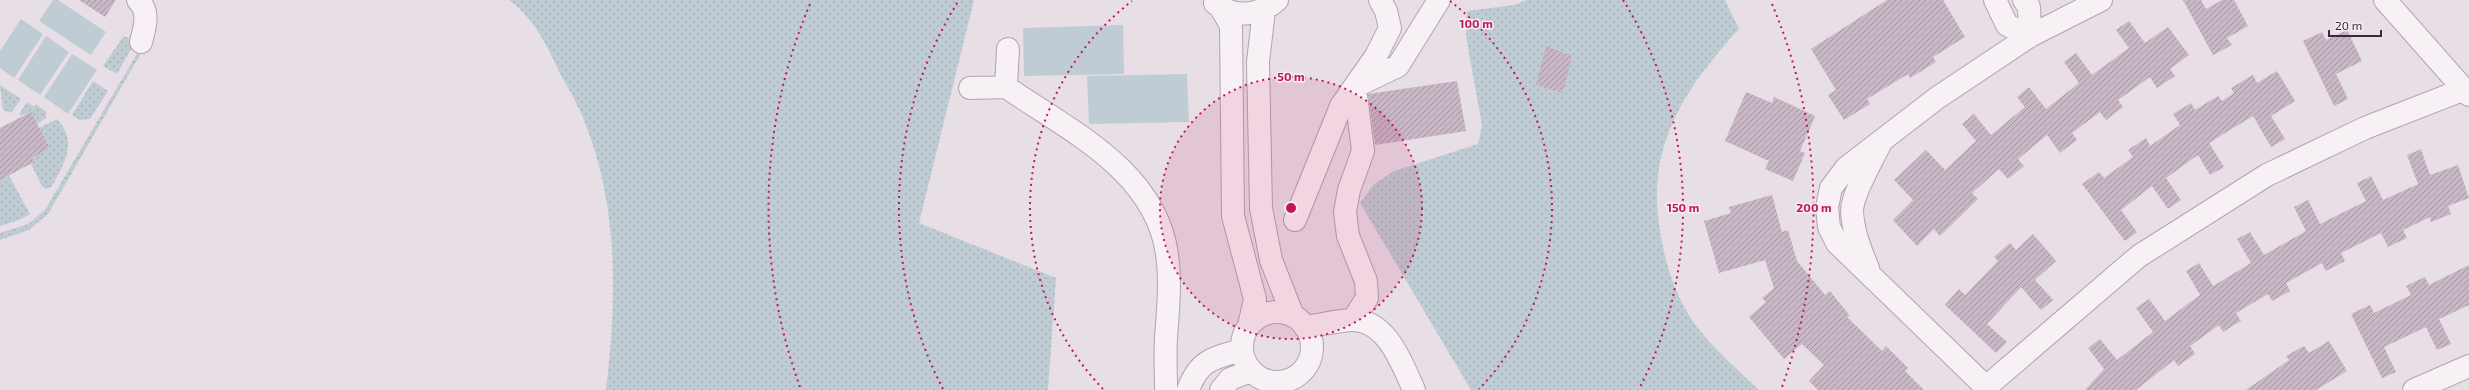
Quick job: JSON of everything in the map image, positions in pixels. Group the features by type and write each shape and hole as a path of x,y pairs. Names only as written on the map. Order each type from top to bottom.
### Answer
{"street":[{"path":"138,0 143,8 146,20 141,42"},
{"path":"1294,220 1341,106 1376,56 1390,28 1386,11 1380,0"},
{"path":"1355,87 1398,66 1439,0"},
{"path":"1995,0 2007,25 2030,36"},
{"path":"2024,0 2029,7 2030,36"},
{"path":"2101,0 2030,36 1937,98 1882,140 1861,183 1852,210 1857,243 1872,279 1988,388 2139,256 2267,176 2364,128 2467,92 2385,0"},
{"path":"1216,4 1235,14 1250,14 1270,5"},
{"path":"1216,4 1230,26 1233,216 1255,299 1248,326 1244,334 1242,350 1245,362 1251,371 1261,379 1272,382 1289,380 1304,370 1312,349 1310,337 1299,322 1271,260 1261,208 1258,62 1270,5"},
{"path":"1006,87 1008,49"},
{"path":"970,88 1006,87 1090,142 1118,166 1143,195 1158,221 1167,253 1169,295 1166,390"},
{"path":"1353,320 1367,298 1366,281 1348,236 1345,212 1349,190 1363,151 1355,87"},
{"path":"1248,326 1264,314 1284,313 1299,322 1353,320 1371,326 1383,334 1394,348 1414,390"},
{"path":"1312,349 1328,335 1350,333 1368,341 1383,353 1399,390"},
{"path":"1188,390 1194,373 1207,361 1242,350"},
{"path":"2414,390 2469,366"},
{"path":"1221,390 1230,380 1251,371"}],"shaded area":[{"path":"53,0 58,0 106,32 91,55 39,21"},
{"path":"509,0 974,0 919,223 1056,278 1048,390 606,390 610,356 613,288 609,220 604,186 595,153 577,103 534,25"},
{"path":"1527,0 1725,0 1739,29 1698,78 1670,128 1662,155 1657,183 1658,214 1663,247 1672,281 1687,313 1714,347 1759,390 1471,390 1360,203 1374,184 1394,171 1478,144 1482,126 1466,36 1467,11 1514,5"},
{"path":"21,19 43,34 14,78 0,68 0,51"},
{"path":"1123,25 1124,74 1024,76 1023,28"},
{"path":"46,36 69,52 40,95 18,80"},
{"path":"124,36 135,42 117,74 103,66"},
{"path":"141,47 144,48 48,214 29,230 0,240 0,233 28,224 45,210"},
{"path":"72,54 97,70 68,114 44,97"},
{"path":"1187,74 1189,122 1089,124 1087,76"},
{"path":"93,81 108,91 92,116 89,119 80,120 72,115"},
{"path":"0,85 21,99 11,113 3,110"},
{"path":"27,102 34,107 36,104 46,112 46,118 37,124 31,112 20,116 20,113"},
{"path":"57,119 67,136 67,153 65,161 51,187 46,189 42,186 31,164 34,162 32,158 50,148 39,128"},
{"path":"7,172 30,214 19,220 0,226 0,176"}],"building":[{"path":"79,0 116,0 105,17"},
{"path":"1887,0 1943,0 1965,37 1933,57 1936,62 1910,78 1908,74 1867,99 1870,104 1844,120 1828,95 1836,90 1811,49"},
{"path":"2183,0 2201,0 2206,9 2222,0 2234,0 2248,26 2227,38 2232,45 2213,55"},
{"path":"2129,21 2145,43 2168,27 2189,55 2170,69 2175,76 2157,88 2150,77 2118,100 2123,107 2106,120 2100,112 2072,133 2077,140 2060,153 2047,135 2018,159 2024,166 2008,179 1999,169 1972,193 1978,199 1940,236 1934,229 1917,246 1893,220 1913,200 1894,180 1926,150 1945,170 1976,141 1962,124 1974,114 1991,135 2025,107 2017,97 2029,87 2046,109 2079,83 2064,62 2076,53 2092,75 2129,48 2116,30"},
{"path":"2347,30 2362,61 2336,74 2348,99 2334,106 2303,41 2322,32 2326,40"},
{"path":"1546,46 1572,56 1563,93 1536,85"},
{"path":"2277,71 2295,101 2271,116 2285,139 2271,147 2253,116 2209,143 2224,167 2210,175 2198,155 2166,178 2181,200 2168,209 2152,186 2121,210 2137,232 2125,241 2082,184 2099,172 2104,178 2133,157 2128,150 2146,138 2150,146 2180,125 2173,114 2191,103 2195,110 2218,96 2222,101 2234,93 2231,88 2253,75 2257,83"},
{"path":"1457,81 1466,131 1375,145 1368,94"},
{"path":"1746,92 1772,103 1774,97 1815,116 1800,151 1805,153 1793,181 1765,169 1769,161 1725,141"},
{"path":"31,112 50,148 32,158 34,162 0,180 0,128"},
{"path":"2421,149 2430,175 2458,165 2469,198 2448,206 2451,214 2431,222 2430,217 2403,230 2407,238 2388,247 2381,233 2341,253 2345,261 2326,271 2322,263 2286,283 2290,291 2272,301 2268,294 2236,313 2241,321 2223,332 2219,325 2190,346 2195,354 2178,366 2174,360 2136,390 2085,390 2104,369 2088,348 2100,339 2117,360 2153,332 2136,308 2149,299 2165,321 2200,295 2186,271 2199,263 2213,286 2251,263 2237,239 2250,232 2264,255 2306,231 2294,207 2308,200 2320,224 2366,201 2357,183 2371,176 2383,200 2418,184 2407,155"},
{"path":"1772,195 1782,232 1788,230 1797,261 1825,295 1830,291 1850,316 1847,317 1882,351 1886,346 1908,368 1905,371 1924,390 1818,390 1809,381 1824,365 1802,344 1784,359 1749,317 1766,302 1762,298 1774,288 1765,260 1719,273 1704,221 1731,213 1729,207"},
{"path":"2033,234 2056,261 2035,280 2053,300 2041,310 2021,287 1987,324 2007,342 1996,353 1945,305 1959,289 1965,295 1998,261 1994,257 2010,243 2016,250"},
{"path":"2469,265 2469,305 2439,319 2451,344 2437,350 2426,327 2384,347 2396,372 2382,378 2351,314 2370,305 2374,313 2411,295 2406,286 2425,277 2429,285"},
{"path":"2329,341 2347,371 2316,390 2246,390 2289,360 2286,356 2304,346 2309,353"}]}
